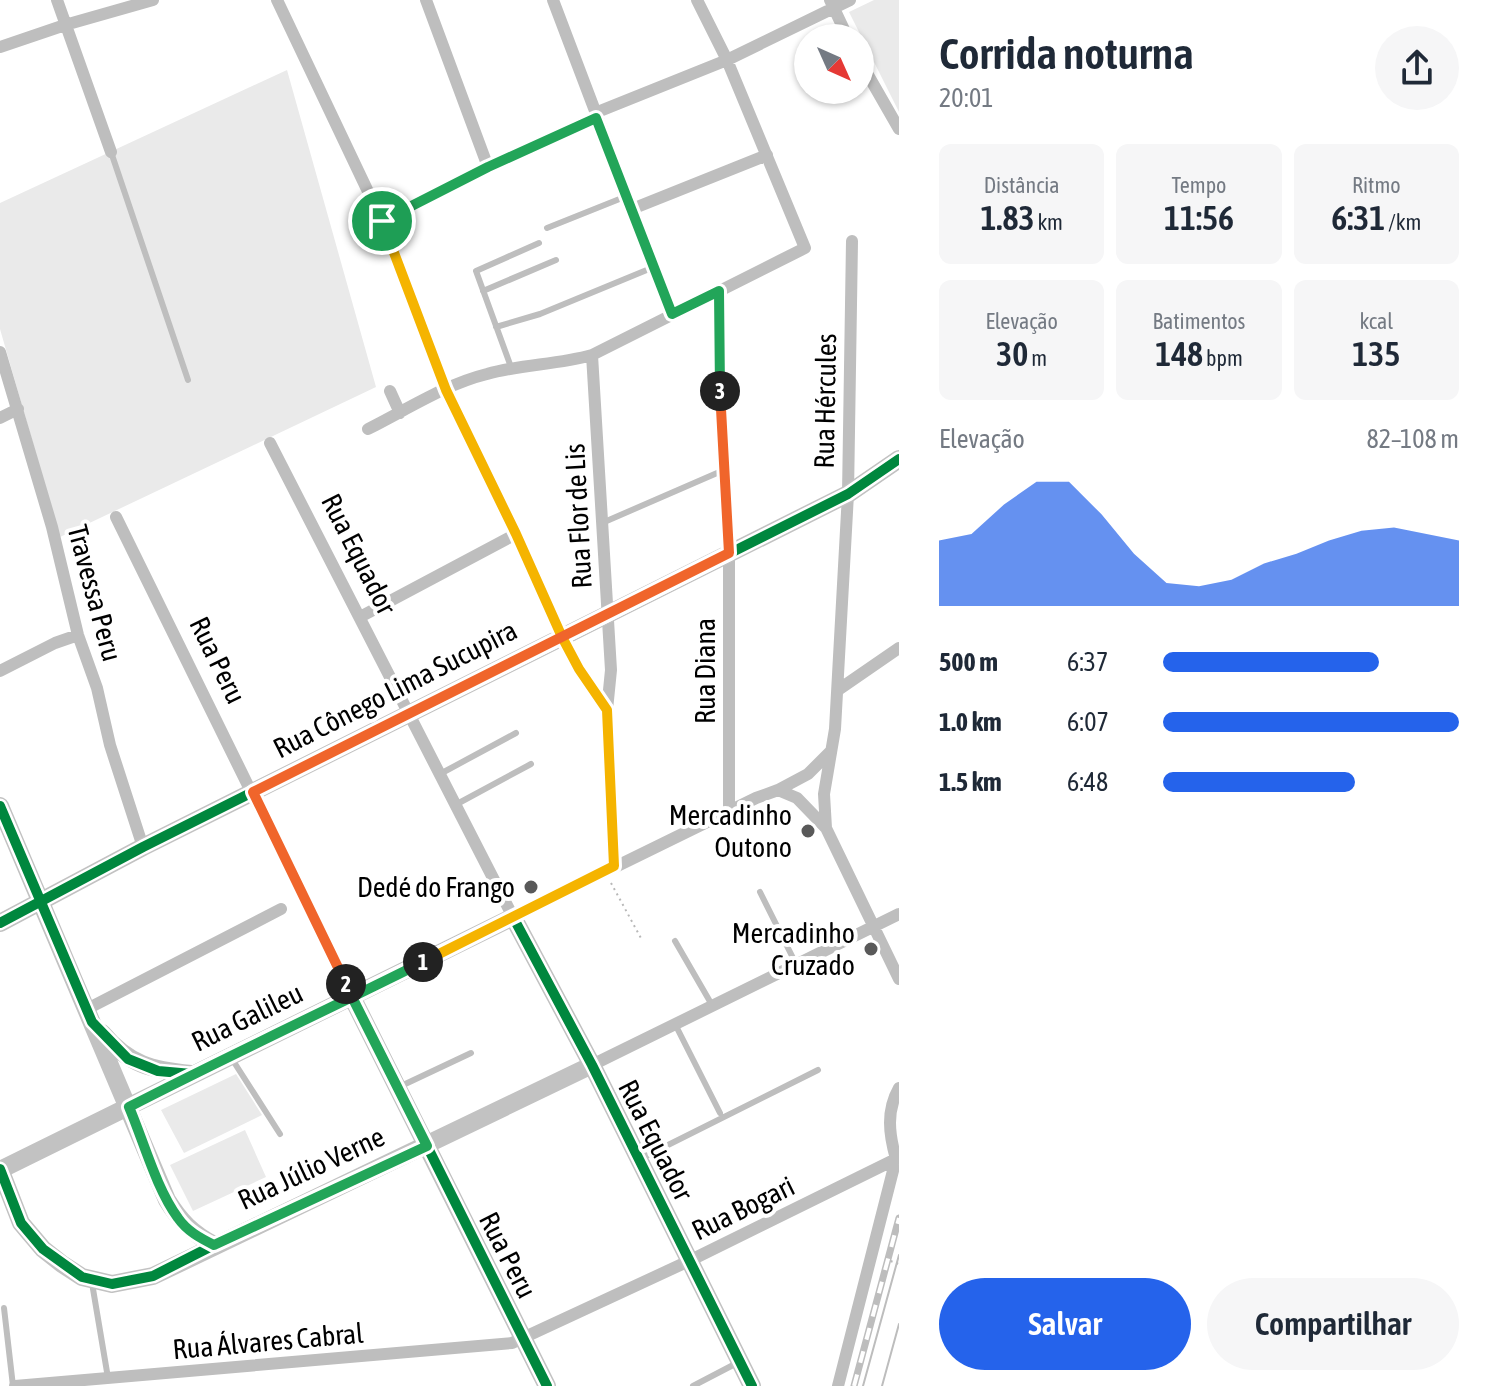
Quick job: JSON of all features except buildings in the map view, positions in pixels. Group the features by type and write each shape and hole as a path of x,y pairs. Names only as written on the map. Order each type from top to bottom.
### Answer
{"street":[{"path":"57,0 111,152"},
{"path":"0,47 153,0"},
{"path":"277,0 382,221 446,390 562,637 607,710"},
{"path":"426,0 488,167"},
{"path":"368,429 468,379 512,369 565,363 592,355 805,247 727,60 697,0"},
{"path":"382,221 595,116 727,60 832,4 850,0"},
{"path":"556,1 595,116 672,314"},
{"path":"832,4 841,24"},
{"path":"874,85 899,129"},
{"path":"629,202 767,155"},
{"name":"Rua Hércules","path":"826,828 824,794 834,740 838,690 848,494 852,241"},
{"name":"Rua Diana","path":"719,291 729,553 729,811"},
{"name":"Travessa Peru","path":"0,352 52,527 78,635 97,688 110,745 143,847"},
{"name":"Rua Flor de Lis","path":"592,355 611,670 607,710 610,869"},
{"path":"390,391 400,413"},
{"path":"0,418 18,409"},
{"name":"Rua Equador","path":"270,443 592,1065 752,1386"},
{"name":"Rua Cônego Lima Sucupira","path":"0,923 143,847 848,494 899,459"},
{"name":"Rua Peru","path":"116,517 547,1386"},
{"path":"360,617 516,534"},
{"path":"0,671 78,635"},
{"path":"838,690 899,648"},
{"name":"Rua Galileu","path":"0,1170 610,869 778,790 808,774 830,752"},
{"path":"778,790 797,798 826,828 899,979"},
{"path":"0,806 167,1200 179,1220 214,1245"},
{"path":"89,1016 281,909"},
{"name":"Rua Júlio Verne","path":"0,1170 21,1223 62,1264 82,1277 112,1284 153,1276 427,1146 899,914"},
{"path":"89,1016 112,1045 128,1059 158,1071 192,1074"},
{"path":"838,1386 896,1159 889,1124 899,1088"},
{"name":"Rua Bogari","path":"524,1340 896,1159"},
{"name":"Rua Álvares Cabral","path":"14,1386 477,1347 524,1340"}],"lane":[{"path":"111,152 188,380"},
{"path":"547,228 629,202"},
{"path":"512,369 477,270 539,243"},
{"path":"483,291 556,260"},
{"path":"496,327 540,314 654,267"},
{"path":"602,523 724,470"},
{"path":"440,774 516,733"},
{"path":"456,805 531,764"},
{"path":"760,892 796,965"},
{"path":"675,941 712,1005"},
{"path":"675,1024 720,1113"},
{"path":"398,1087 471,1053"},
{"path":"230,1056 280,1134"},
{"name":"Rua Equador","path":"639,1160 818,1070"},
{"path":"91,1279 109,1379"},
{"path":"4,1308 14,1386"},
{"path":"693,1386 740,1362"}],"path":[{"path":"610,869 642,940"},
{"path":"879,1258 899,1264"}],"shaded area":[{"path":"874,0 899,0 899,112 874,62 874,24 855,24 849,12"},
{"path":"287,70 376,387 60,537 0,329 0,203"},
{"path":"236,1074 262,1115 184,1153 161,1110"},
{"path":"245,1130 266,1177 193,1211 170,1165"}],"tram line":[{"path":"863,1386 899,1255"},
{"path":"882,1386 899,1324"}],"railway":[{"path":"854,1386 899,1218"}],"cycle path":[{"path":"0,923 143,847 848,494 899,459"},
{"path":"0,806 92,1022 128,1059 158,1071 192,1074 513,917 592,1065 752,1386"},
{"path":"0,1169 21,1223 43,1249 82,1277 112,1284 153,1276 427,1146 547,1386"}],"place":[{"name":"Mercadinho Outono","path":"808,831"},
{"name":"Dedé do Frango","path":"531,887"},
{"name":"Mercadinho Cruzado","path":"871,949"}],"route":[{"path":"382,221 446,390 562,637 607,710 614,866 352,997 192,1074 129,1107 167,1200 179,1220 214,1245 427,1146 352,997 253,792 331,753 562,637 608,614 729,553 720,383 719,291 672,314 596,118 488,167 382,221"}]}
